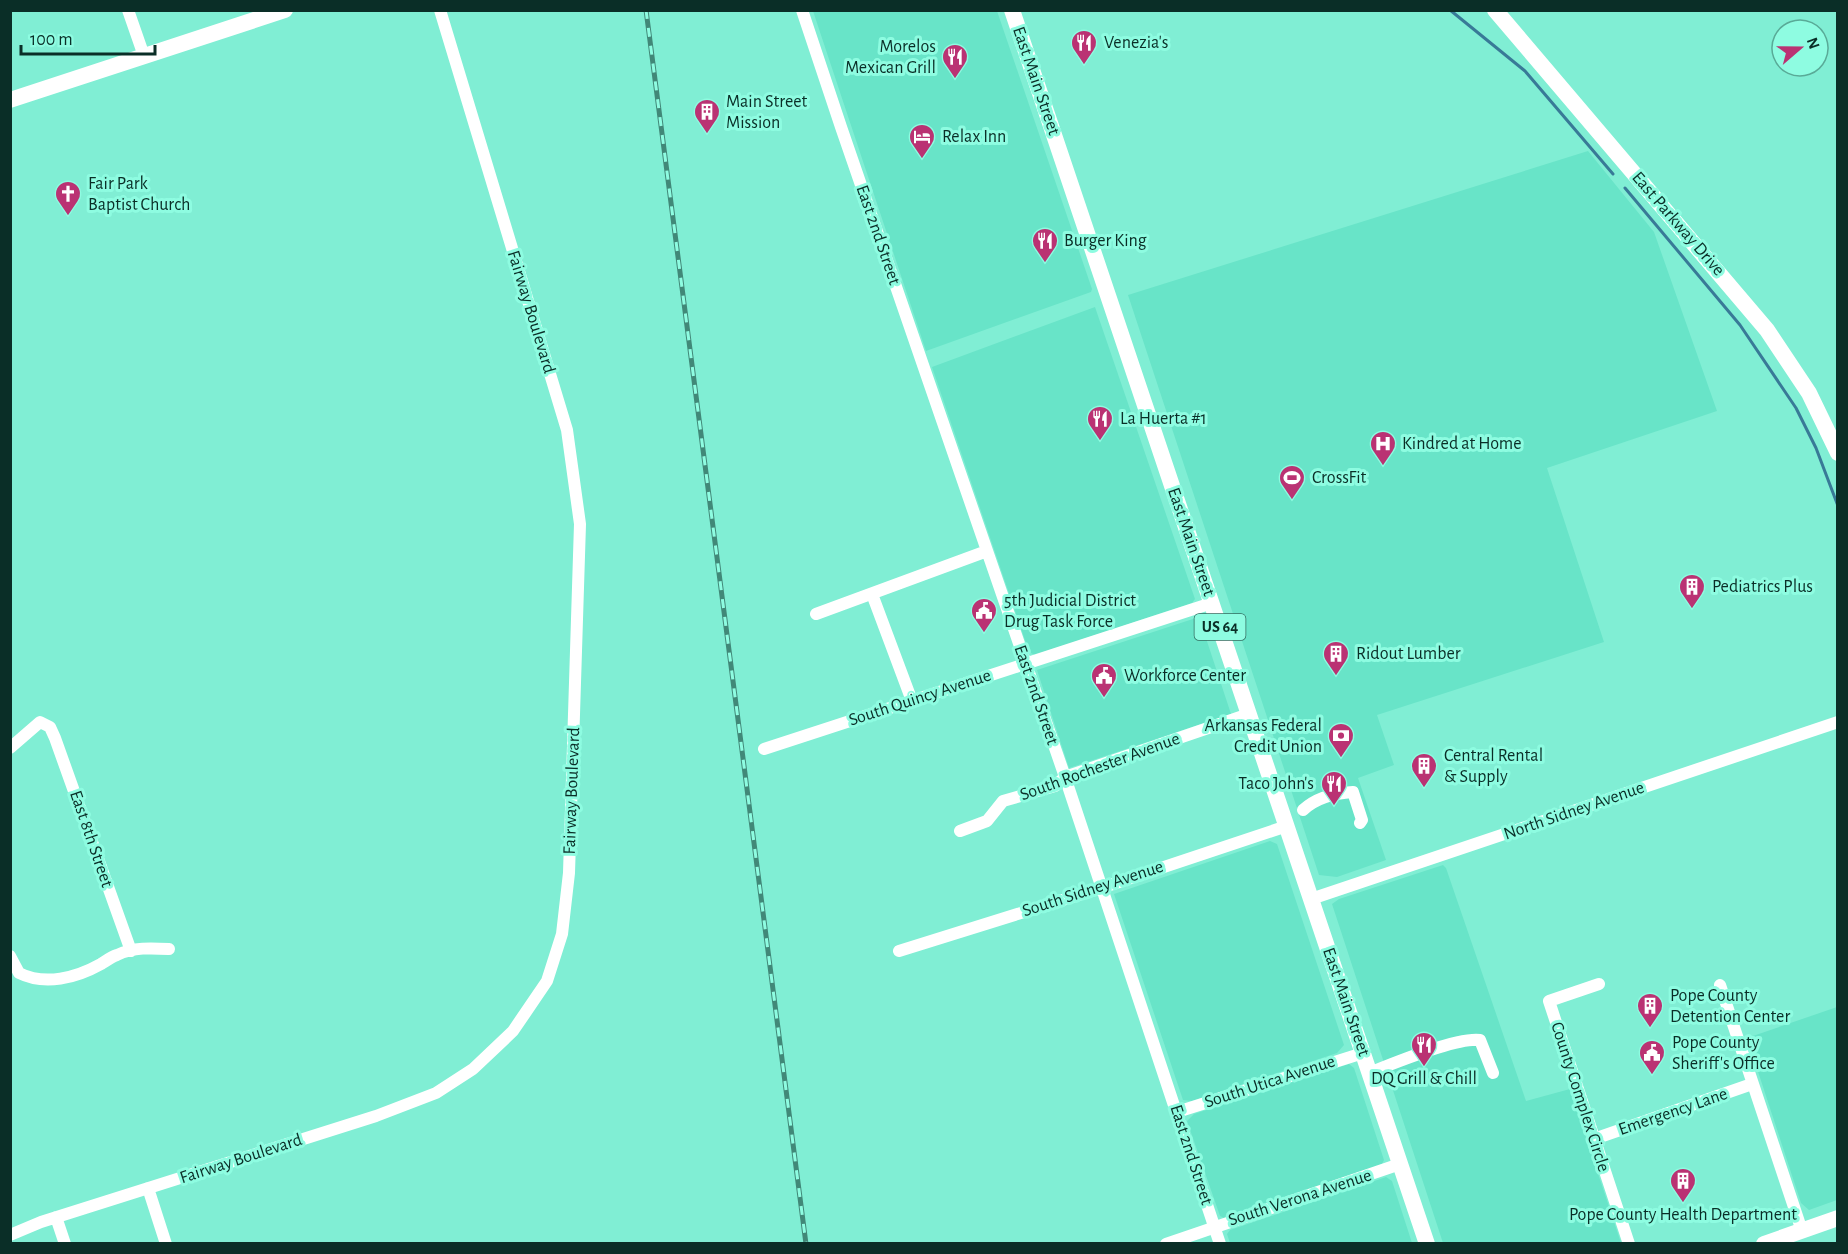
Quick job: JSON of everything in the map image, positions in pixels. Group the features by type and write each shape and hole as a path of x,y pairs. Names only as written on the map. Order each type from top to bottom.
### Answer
{"main road":[{"path":"10,100 285,10"},
{"name":"East Main Street","path":"1012,10 1427,1244"},
{"name":"East Parkway Drive","path":"1495,10 1767,330 1809,393 1838,453"},
{"path":"1764,1244 1838,1218"}],"street":[{"path":"128,10 144,57"},
{"name":"Fairway Boulevard","path":"10,1235 56,1217 376,1116 436,1093 473,1069 513,1031 548,981 562,934 569,873 580,524 567,430 440,10"},
{"name":"East 2nd Street","path":"802,10 1065,777 1220,1244"},
{"path":"816,614 987,551"},
{"path":"872,594 912,701"},
{"name":"South Quincy Avenue","path":"764,749 1212,603"},
{"name":"South Rochester Avenue","path":"960,831 987,820 1003,801 1055,786 1065,777 1249,714"},
{"name":"East 8th Street","path":"10,748 40,722 50,727 131,951"},
{"name":"North Sidney Avenue","path":"1311,899 1838,722"},
{"path":"1303,810 1312,802 1331,795 1353,792 1362,819 1360,823"},
{"name":"South Sidney Avenue","path":"899,951 1101,888 1287,826"},
{"path":"10,956 19,973 39,980 68,977 99,965 118,954 147,948 169,949"},
{"name":"County Complex Circle","path":"1599,984 1549,1001 1629,1244"},
{"path":"1720,985 1802,1231"},
{"path":"1369,1073 1452,1043 1471,1039 1480,1040 1493,1072"},
{"name":"South Utica Avenue","path":"1177,1112 1363,1053"},
{"name":"Emergency Lane","path":"1594,1139 1752,1084"},
{"name":"South Verona Avenue","path":"1166,1244 1400,1164"},
{"path":"148,1188 166,1244"},
{"path":"56,1217 65,1244"}],"shaded area":[{"path":"813,11 997,11 1092,289 1091,292 926,351"},
{"path":"1588,151 1654,232 1717,411 1547,468 1604,642 1377,715 1394,765 1358,778 1386,860 1337,877 1319,875 1128,295"},
{"path":"1095,307 1195,599 1192,603 1035,655 1029,652 932,367"},
{"path":"1199,617 1231,714 1069,768 1037,670"},
{"path":"1270,841 1277,844 1344,1045 1337,1053 1192,1101 1183,1100 1114,894"},
{"path":"1443,865 1446,868 1526,1101 1570,1089 1621,1243 1443,1243 1332,904 1339,899"},
{"path":"1837,1007 1837,1200 1809,1210 1801,1203 1747,1038"},
{"path":"1349,1064 1354,1068 1384,1160 1381,1166 1224,1218 1220,1216 1187,1121 1194,1114"},
{"path":"1386,1177 1392,1181 1412,1243 1230,1243 1227,1234 1230,1230"}],"waterway":[{"path":"1450,10 1525,71 1613,174"},
{"path":"1625,188 1740,325 1796,408 1816,448 1838,506"}],"railway":[{"path":"646,10 806,1244"}],"place":[{"name":"Venezia's","path":"1084,66"},
{"name":"Morelos Mexican Grill","path":"955,80"},
{"name":"Main Street Mission","path":"707,135"},
{"name":"Relax Inn","path":"922,160"},
{"name":"Fair Park Baptist Church","path":"68,217"},
{"name":"Burger King","path":"1045,264"},
{"name":"La Huerta #1","path":"1100,442"},
{"name":"Kindred at Home","path":"1383,467"},
{"name":"CrossFit","path":"1292,501"},
{"name":"Pediatrics Plus","path":"1692,610"},
{"name":"5th Judicial District Drug Task Force","path":"984,634"},
{"name":"Ridout Lumber","path":"1336,677"},
{"name":"Workforce Center","path":"1104,699"},
{"name":"Arkansas Federal Credit Union","path":"1341,759"},
{"name":"Central Rental & Supply","path":"1424,789"},
{"name":"Taco John's","path":"1334,807"},
{"name":"Pope County Detention Center","path":"1650,1029"},
{"name":"DQ Grill & Chill","path":"1424,1068"},
{"name":"Pope County Sheriff's Office","path":"1652,1076"},
{"name":"Pope County Health Department","path":"1683,1204"}]}
